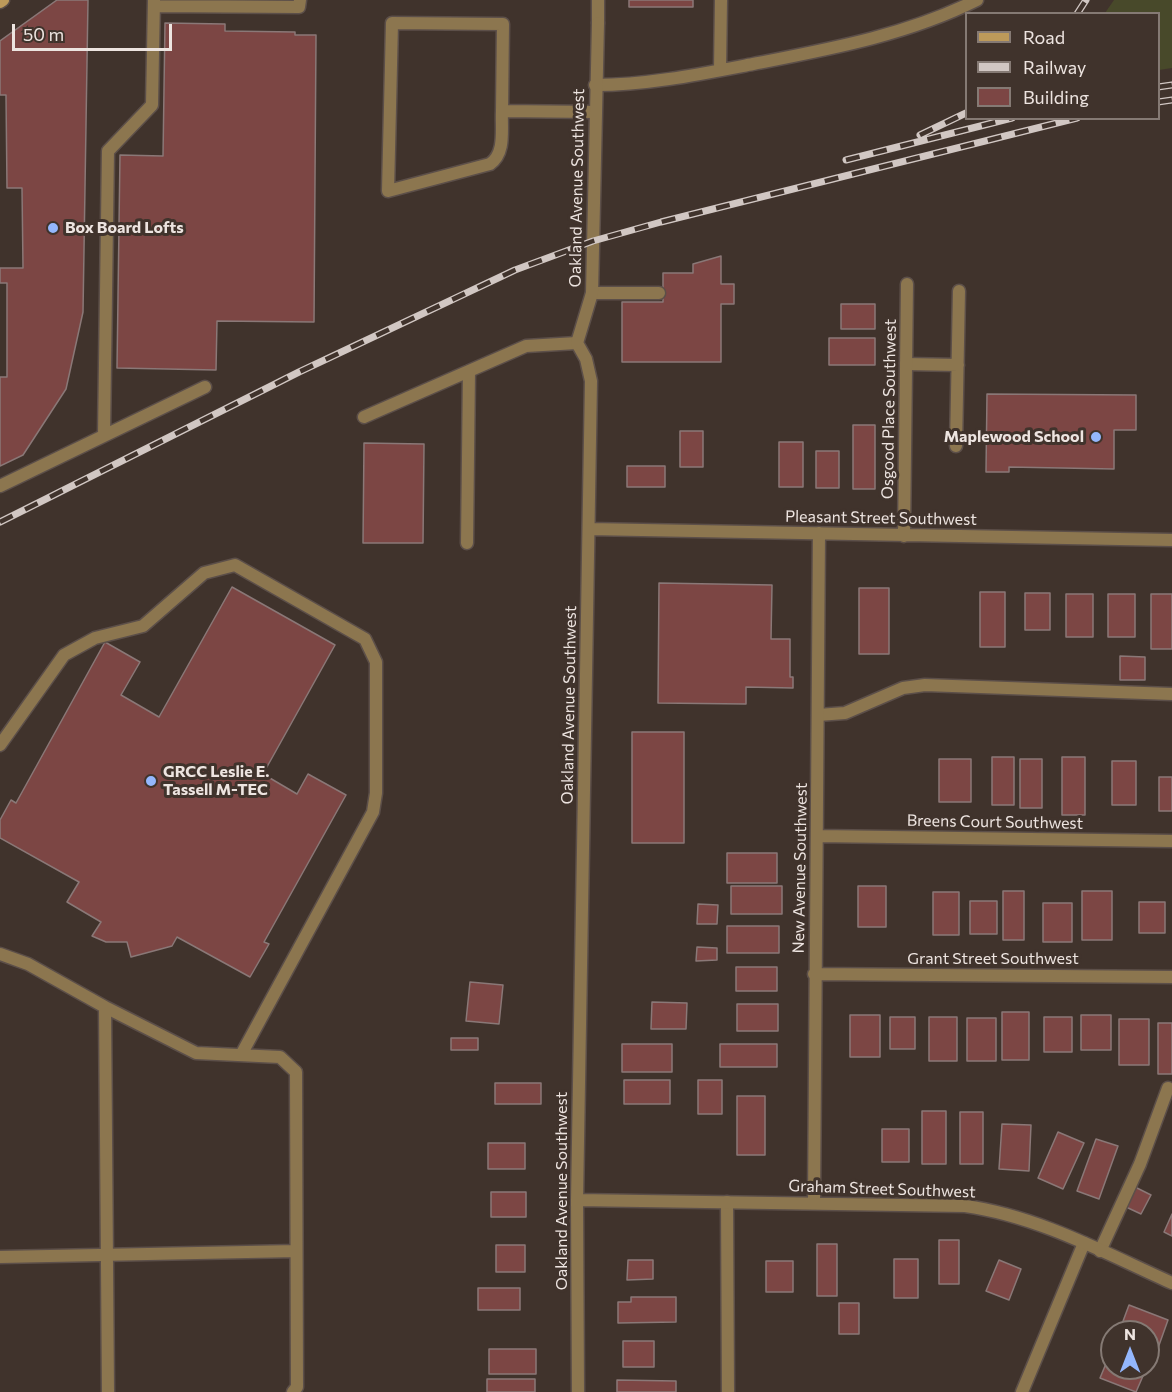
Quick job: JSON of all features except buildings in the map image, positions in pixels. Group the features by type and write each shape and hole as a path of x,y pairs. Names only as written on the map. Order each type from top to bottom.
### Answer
{"street":[{"path":"104,435 108,151 152,105 154,3 299,7 300,0"},
{"name":"Oakland Avenue Southwest","path":"578,1392 577,1200 591,381 586,359 577,343 592,293 598,0"},
{"path":"720,70 721,0"},
{"path":"595,85 627,85 720,70 908,29 945,16 977,0"},
{"path":"392,23 503,24 502,111 501,152 490,164 388,191 392,23"},
{"path":"502,111 595,112"},
{"name":"Osgood Place Southwest","path":"904,536 907,284"},
{"path":"956,447 959,291"},
{"path":"592,293 659,292"},
{"path":"364,417 526,346 577,343"},
{"path":"906,364 958,365"},
{"path":"467,543 469,371"},
{"path":"0,486 205,387"},
{"name":"Pleasant Street Southwest","path":"589,529 1172,540"},
{"name":"New Avenue Southwest","path":"814,1203 819,533"},
{"path":"0,745 64,655 95,638 143,626 204,573 235,565 365,639 376,662 376,792 373,812 241,1055"},
{"path":"818,715 845,713 903,688 925,686 1172,694"},
{"name":"Breens Court Southwest","path":"818,836 1172,841"},
{"path":"0,954 28,964 105,1007 196,1053 280,1057 296,1072 297,1387 293,1392"},
{"name":"Grant Street Southwest","path":"814,974 1172,977"},
{"path":"105,1007 108,1392"},
{"path":"1100,1251 1140,1164 1168,1088"},
{"name":"Graham Street Southwest","path":"577,1200 965,1206 999,1211 1084,1243 1172,1283"},
{"path":"727,1202 728,1392"},
{"path":"1022,1392 1084,1243"},
{"path":"0,1257 297,1251"}],"green space":[{"path":"1114,0 1172,0 1172,68 1160,70 1160,12 1106,12"}],"railway":[{"path":"1078,12 1086,0"},
{"path":"1160,87 1172,85"},
{"path":"1160,102 1172,100"},
{"path":"920,135 965,113"},
{"path":"846,160 1004,120"},
{"path":"0,522 299,372 515,270 593,241 661,222 1069,120"}],"place":[{"name":"Box Board Lofts","path":"53,228"},
{"name":"Maplewood School","path":"1096,437"},
{"name":"GRCC Leslie E. Tassell M-TEC","path":"151,781"}]}
